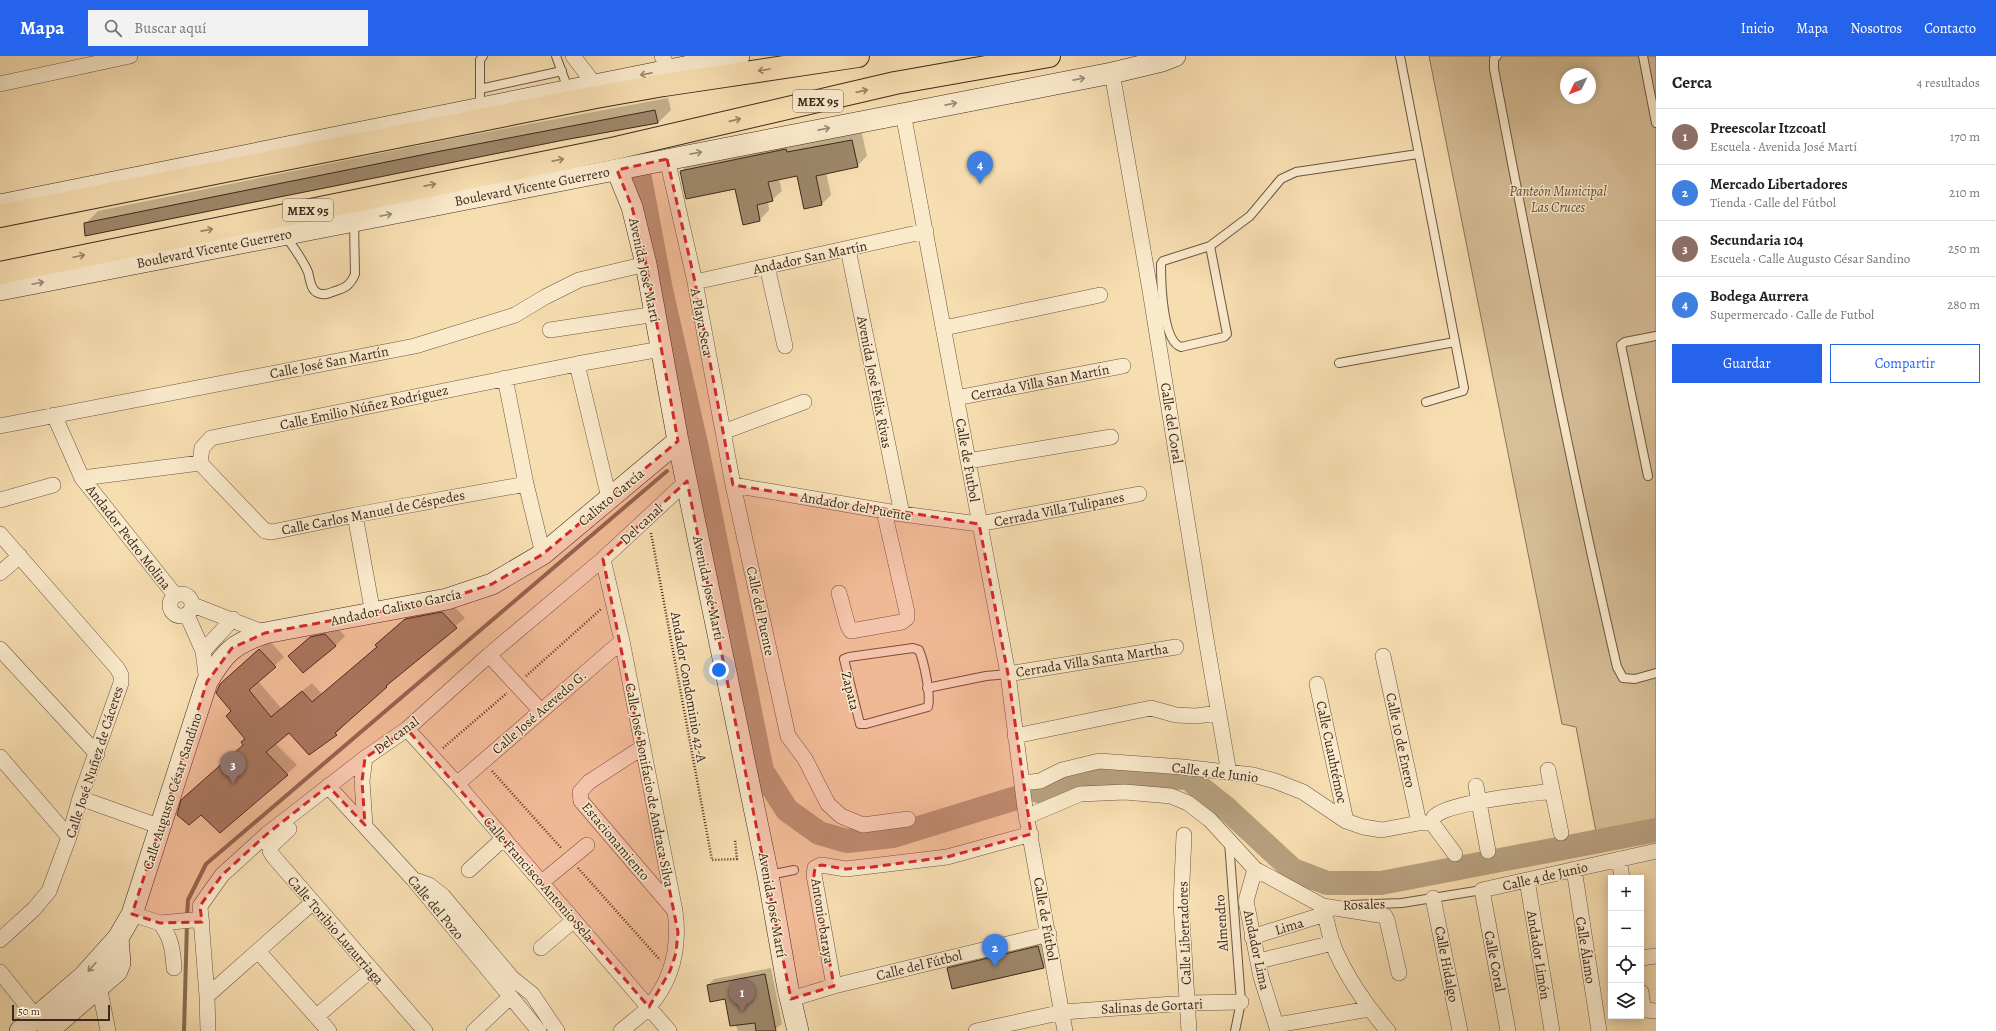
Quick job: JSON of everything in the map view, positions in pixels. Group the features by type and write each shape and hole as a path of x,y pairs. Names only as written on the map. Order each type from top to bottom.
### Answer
{"main road":[{"path":"0,205 565,80 595,85 665,63 739,56"},
{"path":"0,216 664,85 858,56"},
{"name":"MEX 95","path":"0,273 616,148 895,83 1049,56"},
{"name":"Boulevard Vicente Guerrero","path":"0,290 1112,73 1162,61 1174,56"},
{"name":"Avenida José Martí","path":"617,170 632,207 646,264 678,440 768,875 798,1031"},
{"name":"Calixto García","path":"543,554 678,440"},
{"name":"Andador Calixto García","path":"232,648 246,640 265,633 447,599 492,584 543,554"},
{"name":"Calle Augusto César Sandino","path":"42,1024 118,938 132,914 207,682 218,663 232,648"},
{"name":"Calle Augusto César Sandino","path":"20,1031 42,1024 99,986 117,971 120,962 118,938"}],"street":[{"path":"0,84 130,56"},
{"path":"573,56 595,85"},
{"name":"Calle del Coral","path":"1112,73 1154,315 1229,773"},
{"name":"Calle de Futbol","path":"903,113 1008,674 1025,812"},
{"name":"A Playa Seca","path":"667,159 695,282 733,485"},
{"name":"Andador San Martín","path":"695,282 926,232"},
{"name":"Avenida José Félix Rivas","path":"848,249 902,514"},
{"name":"Calle José San Martín","path":"0,426 415,346 516,315 545,297 579,280 646,264"},
{"path":"767,266 785,346"},
{"path":"944,328 1100,295"},
{"path":"550,330 656,314"},
{"name":"Calle Emilio Núñez Rodríguez","path":"200,463 202,448 211,438 505,378 661,349"},
{"path":"577,364 609,498"},
{"name":"Cerrada Villa San Martín","path":"956,398 1123,366"},
{"path":"505,378 526,484 543,554"},
{"path":"723,432 804,402"},
{"name":"Andador Pedro Molina","path":"54,415 82,478 175,595 183,594 190,598 190,610"},
{"path":"968,461 1111,437"},
{"path":"82,478 200,463"},
{"name":"Calle Carlos Manuel de Céspedes","path":"200,463 265,532 272,532 355,514 526,484"},
{"name":"Del canal","path":"208,1031 207,996 197,921 200,906 222,875 266,834 365,758 407,728 489,655 603,559 687,480"},
{"path":"0,500 53,485"},
{"name":"Andador del Puente","path":"733,485 902,514 979,524"},
{"name":"Calle del Puente","path":"733,485 788,736 805,759 828,804 841,816 863,825 908,819"},
{"name":"Cerrada Villa Tulipanes","path":"979,524 1139,494"},
{"path":"839,593 848,626 851,631 902,622 907,618 907,612 884,511"},
{"path":"355,514 373,614"},
{"name":"Calle José Nuñez de Cáceres","path":"0,534 121,675 120,683 97,754 80,798 69,837 49,891 34,909 0,940"},
{"path":"0,573 20,556"},
{"name":"Calle José Bonifacio de Andraca Silva","path":"603,559 622,641 678,932 676,953 662,988 649,1007 621,1031"},
{"path":"190,610 234,620 265,633"},
{"path":"190,610 203,651 207,682"},
{"path":"203,651 234,620"},
{"name":"Calle José Acevedo G.","path":"457,784 540,710 622,641"},
{"name":"Cerrada Villa Santa Martha","path":"1008,674 1176,647"},
{"path":"0,649 97,754"},
{"path":"489,655 540,710"},
{"name":"Calle 10 de Enero","path":"1383,656 1425,823"},
{"name":"Calle Cuauhtémoc","path":"1317,684 1346,821"},
{"path":"1015,736 1151,708 1176,715 1196,716 1219,714"},
{"name":"Calle Francisco Antonio Sela","path":"407,728 504,838 669,1031"},
{"name":"Estacionamiento","path":"643,747 589,782 580,792 581,801 675,911"},
{"path":"0,757 69,837"},
{"path":"365,758 362,781 365,825"},
{"name":"Calle 4 de Junio","path":"1022,784 1040,781 1062,770 1099,761 1183,767 1229,773 1252,774 1275,781 1303,792 1346,821 1363,827 1382,830 1425,823"},
{"path":"1548,770 1561,833"},
{"name":"Calle del Pozo","path":"328,786 413,879 538,1031"},
{"path":"1476,786 1488,851"},
{"path":"1455,854 1425,823 1441,812 1479,801 1552,791"},
{"path":"1025,812 1080,794 1124,792 1170,796 1188,803 1210,820 1254,869"},
{"path":"80,798 161,827"},
{"name":"Calle de Fútbol","path":"1025,812 1031,834 1066,1031"},
{"name":"Calle Toribio Luzurriaga","path":"289,828 273,842 270,851 312,902 425,1031"},
{"name":"Antonio baraya","path":"834,986 814,875 815,868 821,865 846,869 872,867 947,857 1031,834"},
{"name":"Calle Libertadores","path":"1184,835 1181,904 1189,1031"},
{"path":"469,870 504,838"},
{"path":"542,882 587,845"},
{"name":"Calle 4 de Junio","path":"1482,890 1656,851"},
{"path":"1620,859 1622,875"},
{"name":"Rosales","path":"1254,869 1324,910"},
{"name":"Andador Lima","path":"1254,869 1246,901 1252,937 1259,960 1261,977 1277,1028"},
{"name":"Calle Álamo","path":"1574,869 1599,1031"},
{"path":"413,879 429,884 444,896 512,978 532,994 557,1031"},
{"name":"Andador Limón","path":"1527,880 1552,1031"},
{"name":"Calle Coral","path":"1482,890 1508,1031"},
{"name":"Calle Hidalgo","path":"1433,898 1460,1031"},
{"path":"207,996 312,902"},
{"path":"1388,1031 1369,1009 1333,943 1324,910 1343,910 1385,916 1399,973"},
{"name":"Lima","path":"1252,937 1324,910"},
{"path":"132,914 160,923 197,921"},
{"path":"541,948 574,920"},
{"path":"160,923 167,932 172,947 174,968"},
{"name":"Calle del Fútbol","path":"791,999 834,986 1049,934"},
{"path":"1259,960 1333,943"},
{"path":"258,951 329,1031"},
{"path":"1644,958 1656,956"},
{"path":"317,1016 371,970"},
{"path":"0,972 42,1024"},
{"path":"99,986 108,1031"},
{"path":"474,1031 510,997"},
{"name":"Salinas de Gortari","path":"976,1031 1063,1012 1187,1003 1240,1002"},
{"path":"1644,1007 1647,1010 1656,1011"},
{"path":"1277,1028 1369,1009"}],"lane":[{"path":"480,98 480,60 483,56"},
{"path":"556,56 565,80"},
{"path":"1400,56 1464,388 1462,391 1426,402"},
{"path":"1497,56 1494,59 1494,69 1546,336 1593,562 1618,667 1623,678 1635,679 1656,672"},
{"path":"1643,56 1656,123"},
{"path":"1210,246 1227,334 1224,337 1181,347 1173,342 1167,324 1160,291 1161,264 1163,261 1210,246 1250,216 1281,179 1296,172 1418,154"},
{"path":"284,234 300,257 308,273 312,288 316,293 323,295 345,288 352,282 355,274 354,221"},
{"path":"1648,476 1621,345 1625,342 1656,336"},
{"path":"1339,363 1455,342"},
{"name":"Zapata","path":"913,648 919,650 927,688 928,707 866,724 860,724 844,659 913,648"},
{"path":"927,688 986,676 1008,674"},
{"name":"Almendro","path":"1229,841 1240,1002 1235,1031"},
{"path":"768,875 794,870"},
{"name":"Rosales","path":"1324,910 1402,904 1482,890"}],"path":[{"name":"Andador Condominio 42-A","path":"648,516 712,860 737,859 735,840"}],"highlighted area":[{"path":"667,159 695,282 733,485 979,524 1008,674 1031,834 947,857 872,867 846,869 821,865 815,868 814,875 834,986 791,999 687,481 603,559 678,932 676,953 670,971 649,1007 407,729 365,758 362,781 365,825 328,786 267,834 222,875 200,906 202,922 160,923 132,914 207,682 232,648 265,633 447,599 492,584 543,554 678,441 646,264 632,207 617,170"}],"green space":[{"name":"Panteón Municipal Las Cruces","path":"1429,56 1656,56 1656,825 1597,837 1576,727 1562,724"}],"building":[{"path":"655,110 658,123 564,140 85,236 84,223 441,151"},
{"path":"852,140 858,167 816,176 822,205 804,209 797,176 768,182 773,201 757,205 760,221 743,225 735,189 686,199 680,171 786,149 787,152"},
{"path":"442,612 457,628 386,686 387,687 335,733 337,735 309,755 289,733 266,752 288,775 220,833 201,815 189,825 177,815 181,800 243,745 241,742 245,739 226,716 231,711 216,693 220,684 259,649 276,667 249,690 271,717 302,691 312,702 377,647 375,645 405,619"},
{"path":"325,634 336,646 303,673 288,656 310,637"},
{"path":"1038,946 1044,968 952,989 947,968"},
{"path":"765,974 776,1031 756,1031 755,1023 730,1026 725,999 710,1002 707,985"}],"waterway":[{"path":"639,173 661,290 697,448 762,771 787,810 819,833 847,841 893,836 1016,798"},
{"path":"187,917 188,900 206,864 667,471"},
{"path":"1038,791 1121,775 1188,778 1227,809 1293,870 1327,883 1381,883 1656,830"},
{"path":"184,1031 187,923"}],"place":[{"name":"Bodega Aurrera","path":"980,184"},
{"name":"Secundaria 104","path":"233,784"},
{"name":"Mercado Libertadores","path":"995,967"},
{"name":"Preescolar Itzcoatl","path":"742,1012"}]}
